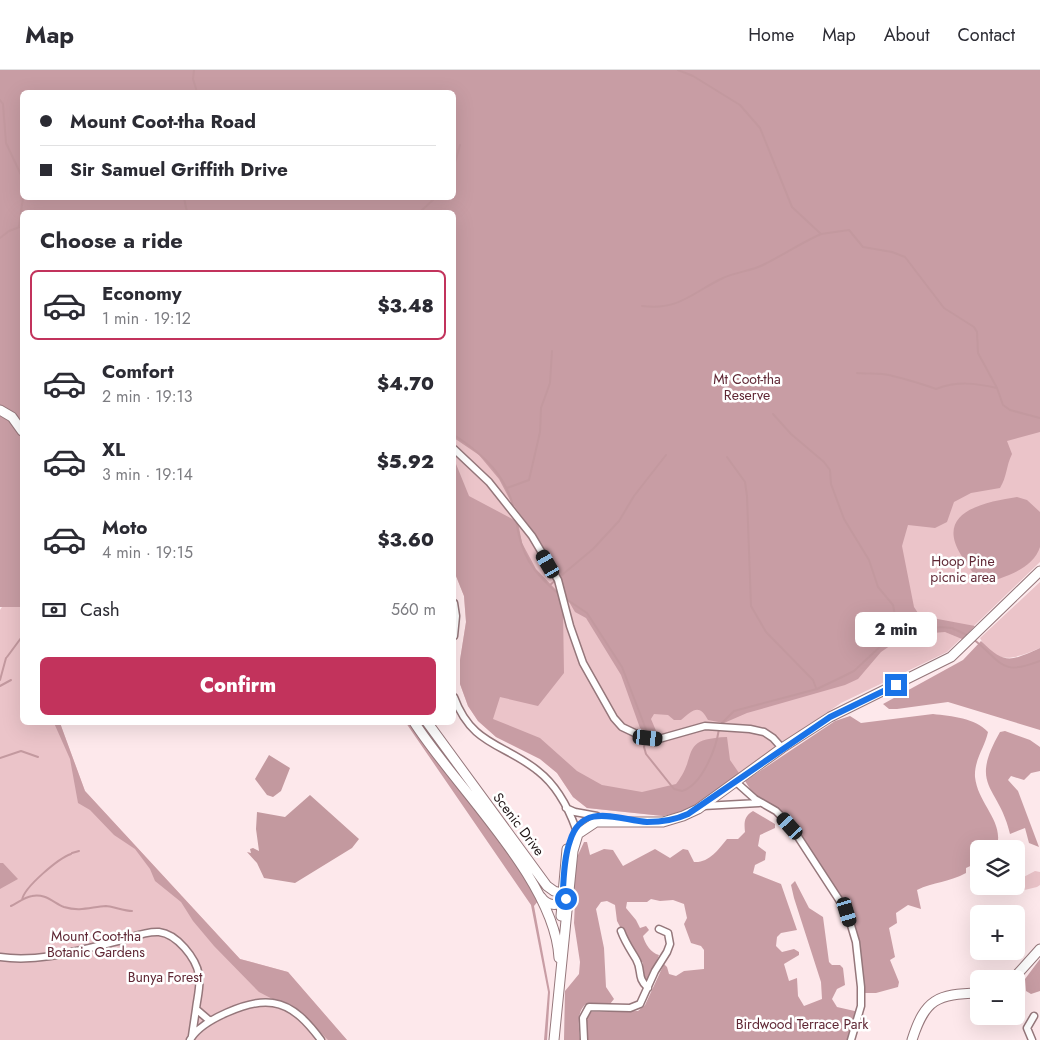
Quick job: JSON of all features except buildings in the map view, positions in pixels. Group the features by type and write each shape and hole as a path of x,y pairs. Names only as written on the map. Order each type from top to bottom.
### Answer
{"main road":[{"path":"0,410 12,417 20,428"},
{"path":"577,832 598,821 632,820 663,822 683,816 702,806 782,748 838,712 938,665 968,643 1040,571"},
{"name":"Scenic Drive","path":"416,725 546,902 555,905 565,897 547,886 430,725"},
{"path":"559,981 565,897 577,832 586,820 597,816 608,815 632,820"},
{"name":"Scenic Drive","path":"536,888 556,941 559,962"},
{"path":"554,1040 565,897"},
{"path":"1021,970 1040,949"},
{"path":"912,1040 919,1018 932,1002 945,995 970,994"}],"street":[{"path":"456,451 489,482 532,536 557,579 584,663 614,718 622,727 648,738 665,738 705,726 714,728 750,728 764,732 782,748"},
{"path":"456,701 465,720 478,735 538,771 553,785 566,807 577,832"},
{"path":"736,782 755,799 767,805 790,826 847,912 856,942 862,987 861,1006 851,1040"},
{"path":"702,806 751,802 767,805"},
{"path":"566,807 575,812 597,816"},
{"path":"584,1040 583,1018 589,1007 612,1009 636,1007 640,1004 655,971 669,948 668,934 659,930"},
{"path":"621,931 625,944 637,960 640,979 648,988"},
{"path":"0,957 38,958 80,950 146,932 161,932 173,938 182,946 196,966 199,977 191,1038"},
{"path":"191,1038 210,1021 237,1009 272,1003 300,1016 321,1040"},
{"path":"196,1009 210,1021"},
{"path":"1032,1040 1027,1028 1034,1016"}],"green space":[{"name":"Mt Coot-tha Reserve","path":"0,70 1040,70 1040,562 947,652 841,703 739,773 704,802 663,816 587,808 573,797 557,773 540,759 496,737 478,721 468,706 460,684 460,660 466,622 464,596 456,576 456,210 20,210 20,725 61,725 85,791 240,959 288,972 347,1040 0,1040 0,610 2,607 0,607"},
{"name":"Mt Coot-tha Reserve","path":"0,70 1040,70 1040,432 1007,441 1012,454 1000,488 971,493 954,502 947,522 935,528 908,525 902,546 914,607 918,613 911,620 919,621 927,617 975,626 962,639 945,632 920,634 897,641 881,652 858,679 845,685 747,713 724,723 708,720 702,711 696,710 681,720 674,720 668,715 654,714 651,719 657,733 650,734 640,728 621,675 586,618 575,612 565,595 560,579 534,532 511,502 499,479 479,455 456,439 456,210 20,210 20,607 0,607"},
{"path":"456,464 469,496 518,522 522,543 536,569 559,593 563,611 564,673 538,706 500,697 493,719 540,738 577,771 602,785 642,792 676,784 683,774 695,745 712,738 727,737 730,760 739,773 704,802 686,811 663,816 587,808 573,797 557,773 540,759 496,737 478,721 468,706 460,684 460,660 466,622 464,596 456,576"},
{"path":"1017,497 1027,500 1040,512 1040,547 1031,561 1016,572 999,579 983,582 973,573 961,555 954,540 954,528 967,511 991,502"},
{"path":"1040,582 1040,648 1023,655 1007,658 999,657 992,653 980,638"},
{"path":"981,641 996,654 1009,658 1022,656 1040,648 1040,730 948,702 897,709 889,709 883,704 963,660"},
{"path":"933,714 955,717 983,727 988,732 976,765 975,777 981,796 995,822 998,839 970,840 970,866 966,868 966,873 917,890 921,909 908,905 896,913 897,923 889,928 895,957 890,960 899,982 898,987 876,993 861,993 856,942 847,912 774,807 752,792 745,781 835,721 850,716 861,723"},
{"path":"55,725 61,725 85,791 240,959 288,972 347,1040 328,1040 303,1015 259,992 214,946 193,921 181,902 155,881 150,869 135,849 114,835 90,810 78,803 70,759"},
{"path":"407,725 411,725 520,870 538,901 534,906 550,992 547,1040 544,1040 548,992 531,905"},
{"path":"1005,731 1030,740 1040,747 1040,771 1031,773 1024,780 1011,776 1008,780 1018,791 1039,847 1029,843 1025,828 1010,834 986,776 991,750 1000,732"},
{"name":"Birdwood Terrace Park","path":"753,811 775,824 775,828 760,835 758,846 766,852 765,860 755,865 753,873 781,884 797,930 781,933 777,937 776,946 782,952 794,949 799,952 799,955 784,964 789,981 797,978 798,996 804,1006 822,999 821,982 791,885 795,881 809,908 823,917 829,962 832,965 840,965 843,968 845,985 837,989 832,999 837,1007 859,1012 849,1040 586,1040 586,1012 638,1011 645,1005 664,964 669,974 676,976 684,971 704,969 704,950 701,946 691,943 684,924 687,918 684,904 673,900 660,901 651,899 647,902 627,902 626,908 640,928 646,926 649,930 643,936 644,939 651,950 659,955 650,978 645,982 643,979 643,963 632,949 617,921 615,905 607,901 601,902 596,909 604,948 606,987 614,999 610,1004 586,1004 579,1016 580,1040 564,1040 565,991 579,974 580,962 574,923 574,879 578,855 584,842 587,842 590,855 604,849 613,850 623,866 655,849 670,858 683,849 688,850 694,862 699,862 713,855 727,839 738,839 745,832 746,817"},
{"path":"0,863 3,863 18,879 0,889"},
{"path":"1035,871 1040,872 1040,885 1025,890 1025,876"},
{"path":"1040,959 1040,991 1031,994 1026,991 1025,979"}],"shaded area":[{"path":"269,755 290,768 281,791 273,797 267,795 255,779"},
{"path":"310,795 359,839 352,848 295,883 264,878 257,863 247,852 251,853 250,849 253,848 259,851 256,829 257,812 285,817"}],"waterway":[{"path":"194,70 193,79 196,90"},
{"path":"678,70 693,76 740,105 760,128 792,207 821,234 849,230 863,247 892,252 905,257 944,308 974,327 977,332 978,353 997,388 1003,405 1010,410 1040,418"},
{"path":"0,100 3,104 6,143 20,173"},
{"path":"456,159 460,145"},
{"path":"21,210 23,200"},
{"path":"184,200 187,210"},
{"path":"422,210 433,200"},
{"path":"19,226 20,219"},
{"path":"0,238 9,231 20,227"},
{"path":"642,306 655,307 676,303 723,278 763,265 821,234"},
{"path":"507,488 529,480 540,432 541,408 550,383 552,351"},
{"path":"857,373 886,374 936,389 944,386 966,384 997,388"},
{"path":"773,414 791,434 824,462 830,470 831,484 844,519 869,560 878,587 893,605 899,636"},
{"path":"456,436 492,466 506,486 514,510"},
{"path":"550,585 593,549 619,521 634,496 666,455"},
{"path":"727,457 745,482 751,606 766,632 813,680 816,688"},
{"path":"516,520 521,543 529,562 542,579 560,595"},
{"path":"566,599 587,613 622,667 647,732 644,747 646,754 674,789 682,791 696,782 711,756 719,729"},
{"path":"720,725 734,711 817,689 844,676 854,671 883,644 899,636 940,627 952,628 969,636"},
{"path":"7,657 20,639"},
{"path":"973,639 996,660 1008,667 1027,666 1040,661"},
{"path":"0,680 6,658"},
{"path":"0,686 11,680"},
{"path":"0,758 21,751 38,757"},
{"path":"72,853 79,851"},
{"path":"22,900 24,894 35,881 59,861 71,854"},
{"path":"11,906 37,895 64,907 80,909 106,906 132,911"}],"route":[{"path":"566,899 562,902 569,843 575,830 586,820 603,815 647,822 663,822 679,818 702,806 782,748 830,717 851,705 896,685"}],"park label":[{"name":"Hoop Pine picnic area","path":"963,570"},
{"name":"Mount Coot-tha Botanic Gardens","path":"96,944"},
{"name":"Bunya Forest","path":"165,977"}]}
